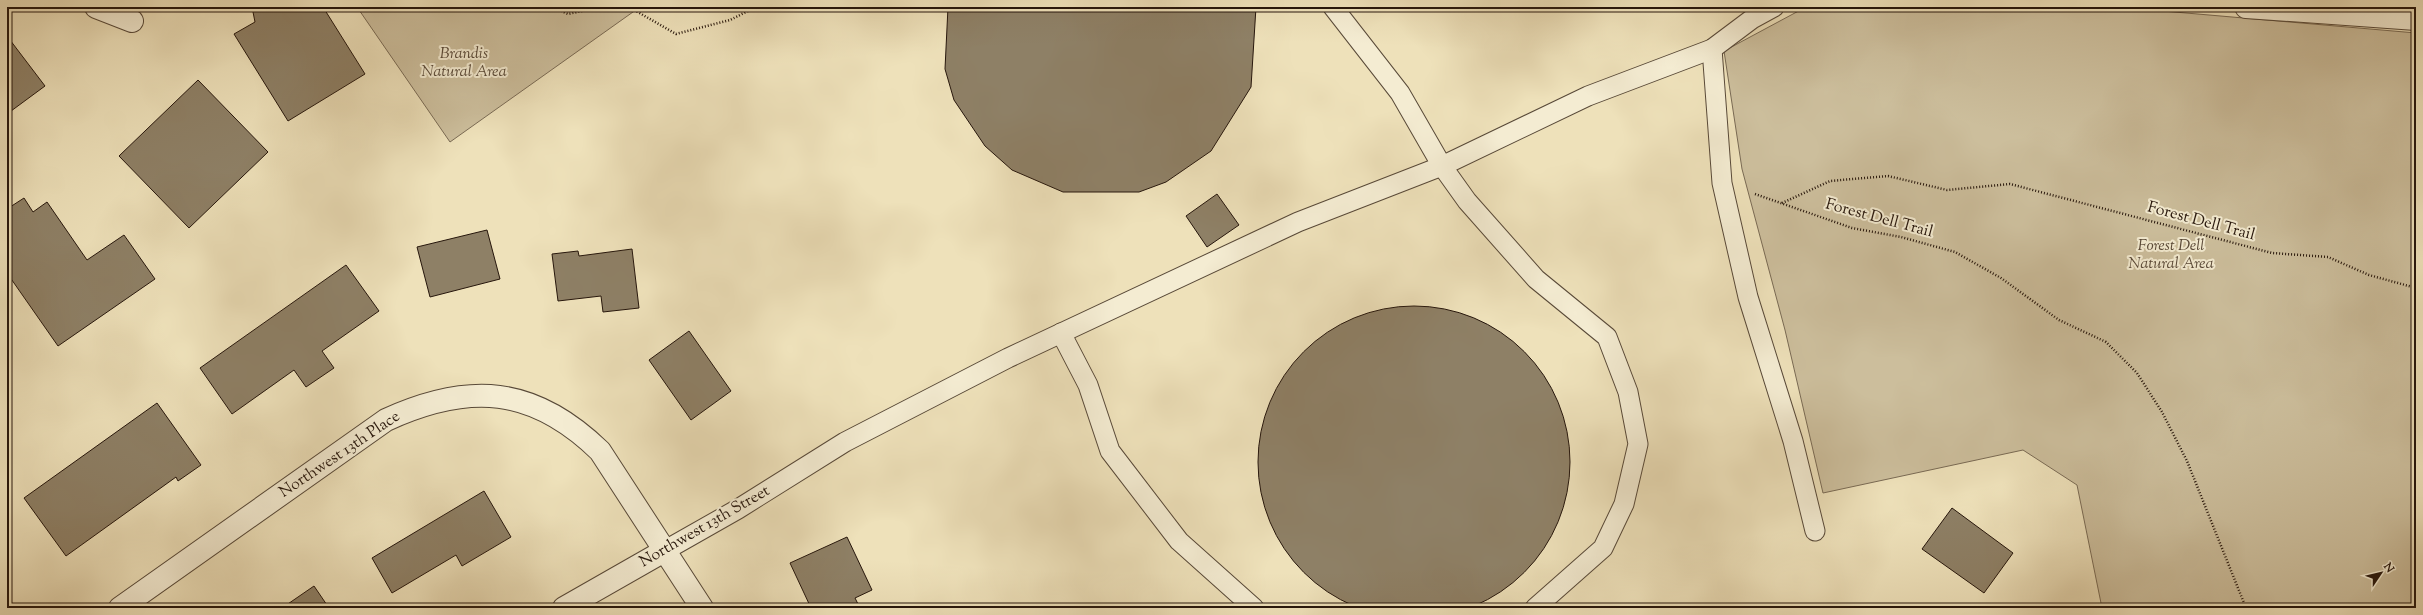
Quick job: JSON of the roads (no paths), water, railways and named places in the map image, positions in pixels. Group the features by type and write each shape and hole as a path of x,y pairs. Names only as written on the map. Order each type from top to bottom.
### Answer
{"street":[{"path":"96,7 132,20"},
{"path":"2246,7 2416,19"},
{"name":"Northwest 13th Place","path":"120,608 386,420 416,406 464,395 496,395 540,407 578,430 600,451 664,552 702,608"},
{"name":"Northwest 13th Street","path":"564,608 664,552"}],"lane":[{"path":"1333,7 1400,93 1442,166 1467,201 1536,279 1607,337 1628,392 1638,444 1624,504 1603,548 1535,608"},
{"path":"1774,7 1752,19 1712,49 1722,183 1748,297 1793,442 1815,531"},
{"name":"Northwest 13th Street","path":"664,552 738,509 845,442 1061,333 1298,222 1442,166 1588,96 1712,49"},
{"path":"1061,333 1088,385 1110,451 1179,541 1254,608"}],"park label":[{"name":"Brandis Natural Area","path":"464,63"},
{"name":"Forest Dell Natural Area","path":"2171,255"}]}
